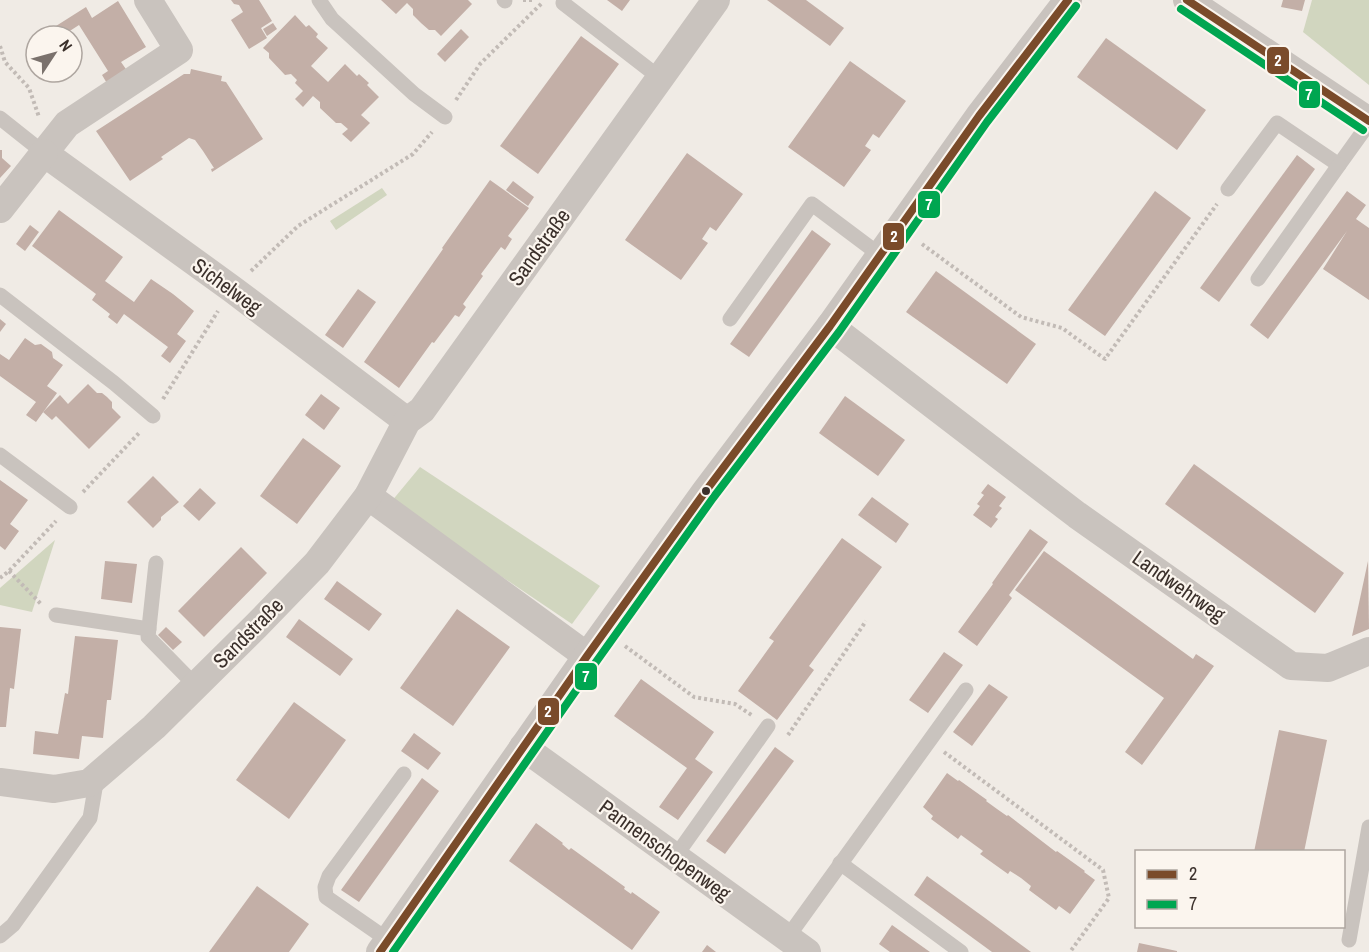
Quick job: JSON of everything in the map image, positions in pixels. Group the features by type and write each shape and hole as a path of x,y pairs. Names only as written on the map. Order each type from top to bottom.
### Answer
{"street":[{"path":"0,209 67,124 178,50 147,0"},
{"name":"Sandstraße","path":"0,782 54,789 89,783 154,728 317,563 368,496 407,421 422,410 716,0"},
{"path":"384,946 705,492 830,326 979,117 1068,0"},
{"path":"1187,0 1369,122"},
{"name":"Sichelweg","path":"51,144 232,289 407,421"},
{"name":"Landwehrweg","path":"830,326 1077,515 1291,666 1328,668 1369,651"},
{"path":"368,496 587,656"},
{"name":"Pannenschopenweg","path":"523,747 797,945"}],"lane":[{"path":"319,0 332,19 414,94 445,117"},
{"path":"563,3 660,78"},
{"path":"0,118 51,144"},
{"path":"1258,279 1369,122"},
{"path":"1228,189 1277,123 1339,165"},
{"path":"730,319 812,204 880,255"},
{"path":"0,295 153,416"},
{"path":"0,455 70,507"},
{"path":"56,615 148,628 156,562"},
{"name":"Sandstraße","path":"148,628 147,637 196,686"},
{"path":"797,945 840,863 966,690"},
{"path":"675,857 768,726"},
{"path":"384,946 326,897 325,887 329,876 404,774"},
{"path":"0,936 13,925 90,818 97,777"},
{"path":"1348,940 1369,827"},
{"path":"840,863 961,952"}],"path":[{"path":"0,578 146,426 232,289 298,226 413,154 445,117 480,64 545,0"},
{"path":"0,46 5,62 29,87 41,126 51,144"},
{"path":"900,227 1021,317 1062,328 1105,359 1228,189"},
{"path":"9,571 50,613 56,615"},
{"path":"605,632 694,697 735,704 786,738 866,621"},
{"path":"928,740 1103,870 1109,898 1070,952"}],"green space":[{"path":"1312,0 1369,0 1369,85 1303,32"},
{"path":"382,188 387,195 336,230 330,221"},
{"path":"420,467 600,586 572,624 391,502"},
{"path":"55,540 32,612 0,605 0,588"}],"building":[{"path":"231,0 259,0 272,21 261,28 267,38 249,49 231,20 243,12 239,5 234,4"},
{"path":"381,0 468,0 472,4 441,36 421,23 413,15 413,9 407,3 396,14"},
{"path":"607,0 630,0 622,11"},
{"path":"767,0 806,0 844,28 830,46"},
{"path":"1283,0 1305,0 1302,11 1281,7"},
{"path":"118,1 146,47 121,62 128,72 108,85 102,75 108,71 84,33 84,24 59,24 86,7 92,18"},
{"path":"295,15 306,27 309,25 318,34 316,37 328,48 311,66 328,82 345,64 357,76 359,74 369,83 367,85 379,97 361,115 370,123 351,142 342,134 348,129 341,123 336,123 320,108 320,102 313,96 303,107 295,99 303,91 295,83 297,80 291,74 285,75 263,48"},
{"path":"273,23 277,29 267,36 263,29"},
{"path":"461,29 469,37 445,62 437,54"},
{"path":"581,36 619,64 538,174 500,146"},
{"path":"1106,38 1206,110 1177,150 1077,77"},
{"path":"850,61 906,101 879,138 873,134 865,146 871,150 844,187 788,147"},
{"path":"191,69 222,76 221,81 226,82 263,139 212,172 211,169 214,168 203,151 195,140 189,138 130,181 96,131 184,74 190,74"},
{"path":"0,150 2,150 2,158 11,166 0,178"},
{"path":"687,153 743,194 716,231 710,227 702,239 708,243 681,280 625,240"},
{"path":"1297,155 1315,169 1219,302 1200,288"},
{"path":"490,180 529,208 508,236 512,239 505,250 501,247 481,274 483,276 463,304 466,307 459,317 455,315 434,343 432,342 399,388 364,362"},
{"path":"513,181 534,197 528,206 506,190"},
{"path":"1155,191 1191,218 1105,336 1068,310"},
{"path":"1347,191 1366,205 1356,219 1369,228 1369,300 1323,269 1347,231 1268,339 1250,325"},
{"path":"59,210 123,257 105,281 134,302 151,279 194,311 177,334 186,341 170,363 161,356 168,347 124,314 117,324 108,317 110,314 92,300 96,294 32,246"},
{"path":"30,225 39,232 25,251 16,244"},
{"path":"812,230 831,244 749,357 730,344"},
{"path":"936,271 1036,344 1007,384 906,312"},
{"path":"358,289 376,302 343,348 325,335"},
{"path":"0,319 6,324 0,332"},
{"path":"25,338 35,345 41,344 52,352 53,358 63,365 47,386 57,393 36,422 26,415 36,402 0,376 0,354 9,360"},
{"path":"88,384 112,402 112,408 121,417 89,449 56,416 52,420 43,412 60,395 68,404"},
{"path":"321,394 340,408 324,430 305,415"},
{"path":"845,396 905,440 878,476 819,433"},
{"path":"303,438 341,466 297,524 260,496"},
{"path":"1194,464 1344,573 1315,613 1165,504"},
{"path":"153,476 179,502 161,517 153,528 127,502"},
{"path":"0,480 28,500 10,524 19,531 5,550 0,546"},
{"path":"988,484 1006,497 995,517 998,519 991,528 973,515 984,495 981,493"},
{"path":"200,488 216,503 199,521 183,506"},
{"path":"872,497 909,524 896,543 858,515"},
{"path":"1030,529 1048,542 1009,595 1012,598 977,646 958,632"},
{"path":"842,538 882,567 809,666 814,670 777,720 738,691 774,641 769,638"},
{"path":"241,547 267,573 204,637 178,611"},
{"path":"1044,551 1193,659 1196,654 1214,666 1142,765 1125,752 1164,698 1015,590"},
{"path":"105,561 137,564 132,603 101,599"},
{"path":"1368,561 1369,629 1352,636 1365,575"},
{"path":"337,581 382,614 369,631 324,599"},
{"path":"457,609 510,647 453,726 400,688"},
{"path":"299,619 353,659 340,676 286,637"},
{"path":"0,627 21,629 14,689 10,688 6,727 0,727"},
{"path":"166,627 182,642 173,650 158,635"},
{"path":"75,636 118,640 111,700 107,700 103,738 82,736 79,759 33,754 35,731 58,734 65,693 68,694"},
{"path":"944,652 963,665 928,713 909,700"},
{"path":"641,679 714,732 695,759 713,772 678,820 659,807 687,768 614,716"},
{"path":"989,684 1008,697 972,746 953,732"},
{"path":"294,702 346,740 289,819 236,780"},
{"path":"1279,730 1327,740 1304,850 1254,850"},
{"path":"414,733 441,753 428,770 401,751"},
{"path":"775,747 794,761 725,854 706,841"},
{"path":"947,773 1095,880 1070,914 1059,906 1056,910 1029,890 1031,886 1021,878 1010,871 1008,874 980,854 983,851 961,835 958,839 931,819 933,816 923,807"},
{"path":"422,778 439,791 359,902 341,890"},
{"path":"536,823 569,850 571,848 625,887 624,889 660,912 632,950 509,861"},
{"path":"927,876 1031,952 992,952 914,895"},
{"path":"257,886 309,924 289,952 209,952"},
{"path":"892,925 930,952 890,952 879,944"},
{"path":"1139,943 1177,951 1177,952 1137,952"},
{"path":"707,945 716,952 702,952"}],"transit line":[{"name":"2","path":"380,952 705,492 830,326 979,116 1068,0"},
{"name":"2","path":"1187,0 1369,121"},
{"name":"7","path":"393,952 713,498 839,332 987,122 1076,6"},
{"name":"7","path":"1181,9 1363,130"}]}
